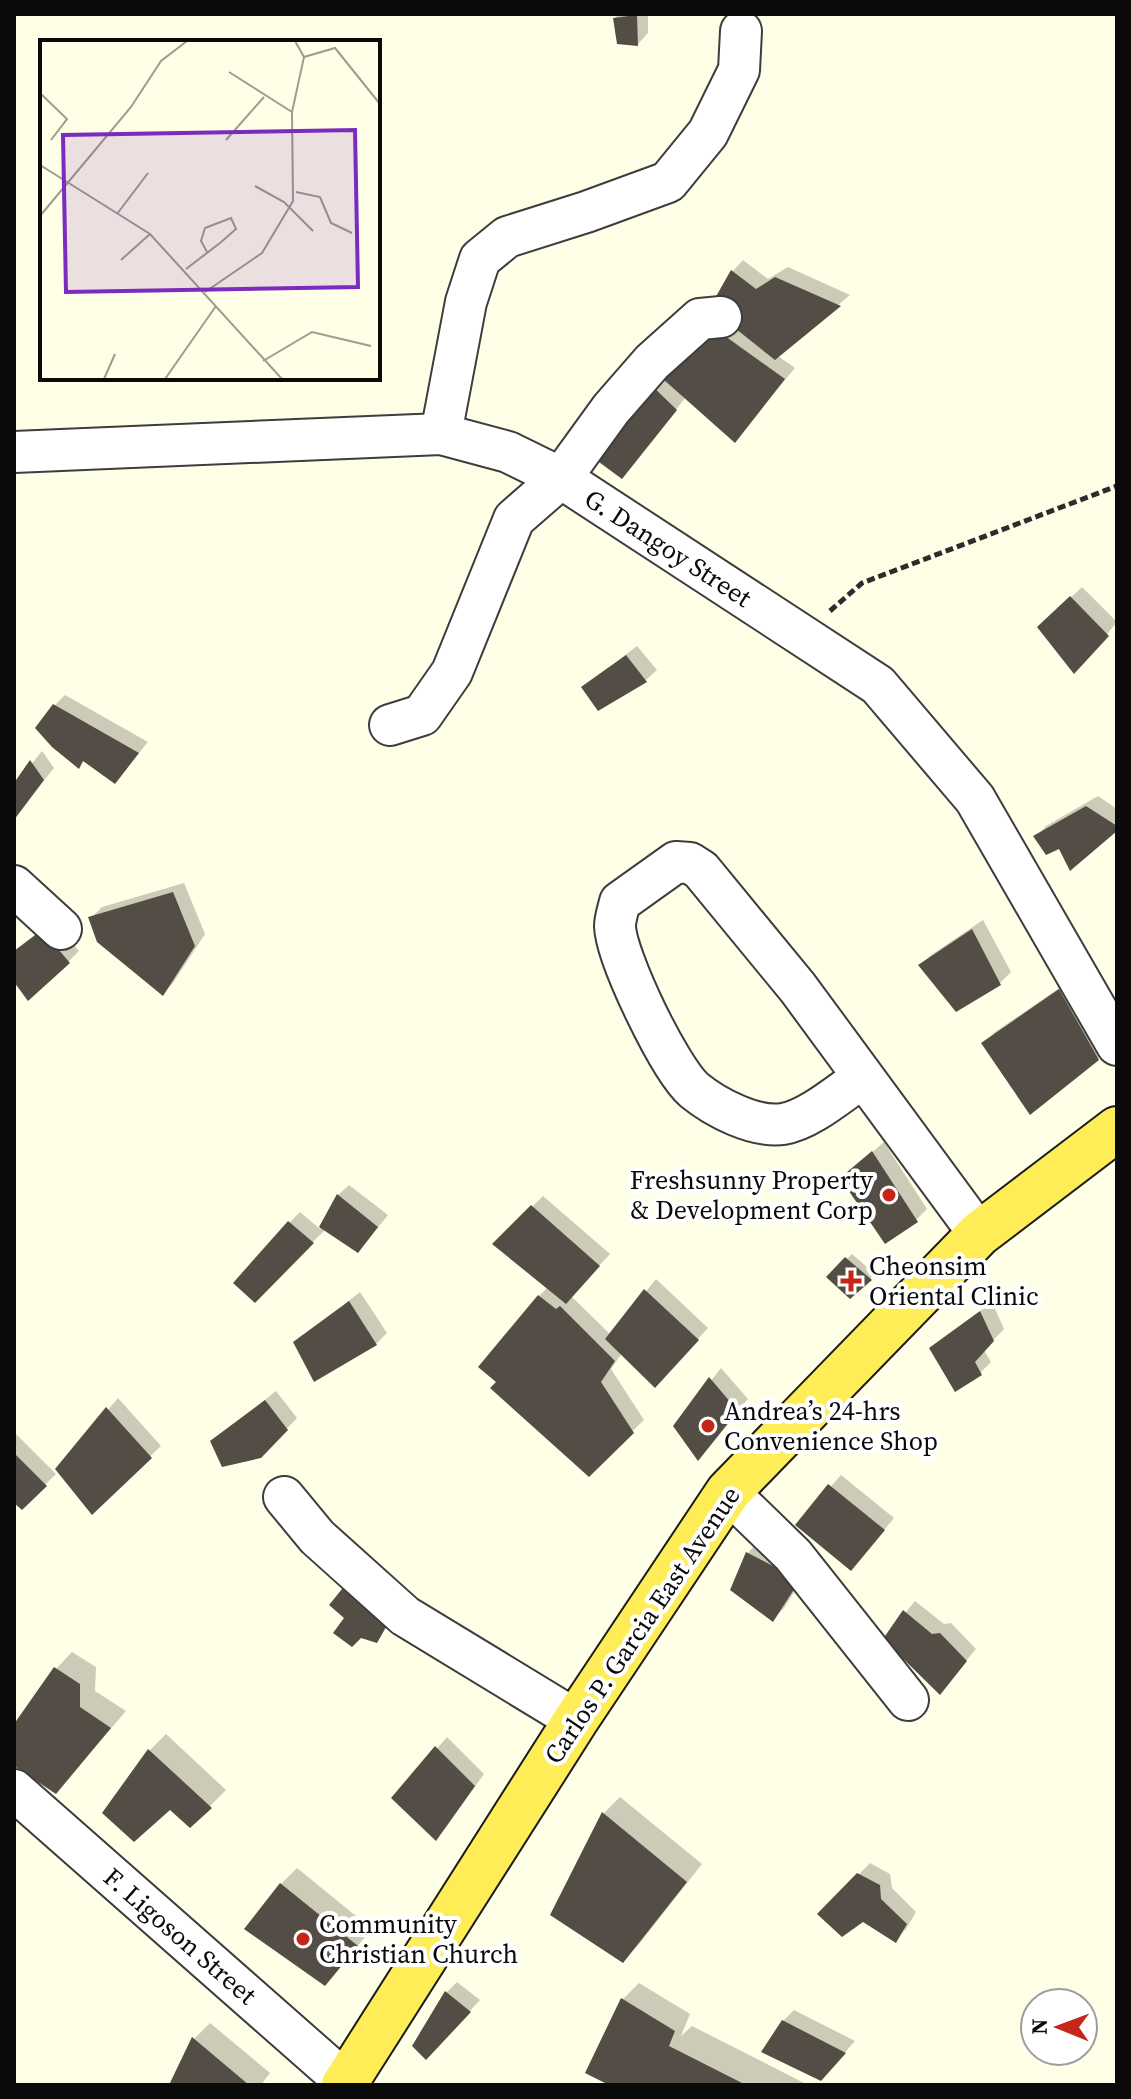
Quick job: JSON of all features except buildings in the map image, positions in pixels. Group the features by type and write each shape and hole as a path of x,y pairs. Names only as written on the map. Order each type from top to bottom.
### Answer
{"main road":[{"name":"Carlos P. Garcia East Avenue","path":"346,2084 576,1720 728,1492 979,1234 1117,1129"}],"street":[{"path":"441,434 466,302 480,259 507,237 668,182 715,121 739,70 741,31"},
{"path":"390,725 422,715 452,672 514,519 561,478 611,409 652,362 700,319 721,317"},
{"name":"G. Dangoy Street","path":"14,452 441,434 508,452 561,478 878,685 975,799 1117,1045"},
{"path":"862,1078 810,1113 784,1124 745,1121 693,1089 650,1024 623,956 615,926 620,902 676,862 690,863 701,870 798,988 979,1234"},
{"path":"14,886 61,929"},
{"path":"728,1492 793,1555 908,1700"},
{"path":"284,1497 317,1537 405,1616 576,1720"},
{"name":"F. Ligoson Street","path":"14,1790 346,2084"}],"path":[{"path":"803,636 862,583 1117,486"}],"place":[{"name":"Freshsunny Property & Development Corp","path":"889,1195"},
{"name":"Cheonsim Oriental Clinic","path":"851,1281"},
{"name":"Andrea’s 24-hrs Convenience Shop","path":"708,1426"},
{"name":"Community Christian Church","path":"303,1939"}]}
